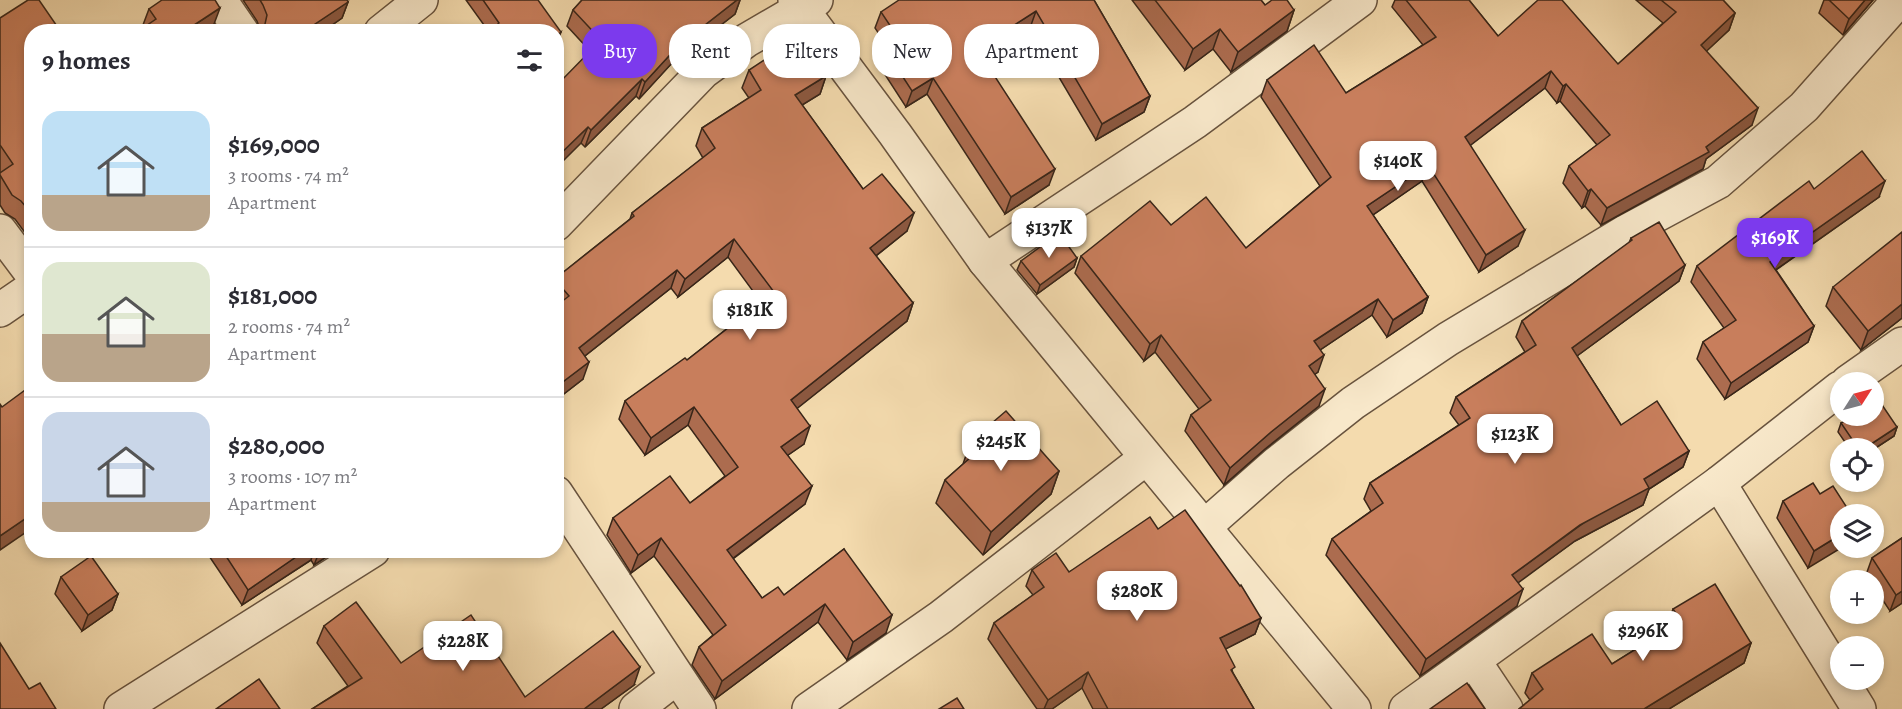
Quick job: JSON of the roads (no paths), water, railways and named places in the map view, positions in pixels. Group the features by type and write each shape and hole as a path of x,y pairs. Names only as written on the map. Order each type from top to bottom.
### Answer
{"street":[{"path":"220,0 236,24"},
{"path":"391,24 421,0"},
{"path":"985,261 1195,122 1360,0"},
{"path":"1203,528 1277,464 1381,383 1448,339 1627,231 1718,182 1804,107 1899,0"},
{"path":"564,216 703,72 747,40 805,3 985,261 1354,709"},
{"path":"0,231 24,263"},
{"path":"0,310 24,294"},
{"path":"1862,372 1902,344"},
{"path":"1406,709 1719,483 1830,396"},
{"path":"809,709 941,617 1146,459"},
{"path":"1719,483 1859,709"},
{"path":"564,505 699,709"},
{"path":"121,709 360,558"},
{"path":"1474,661 1506,709"},
{"path":"636,709 677,677"}]}
